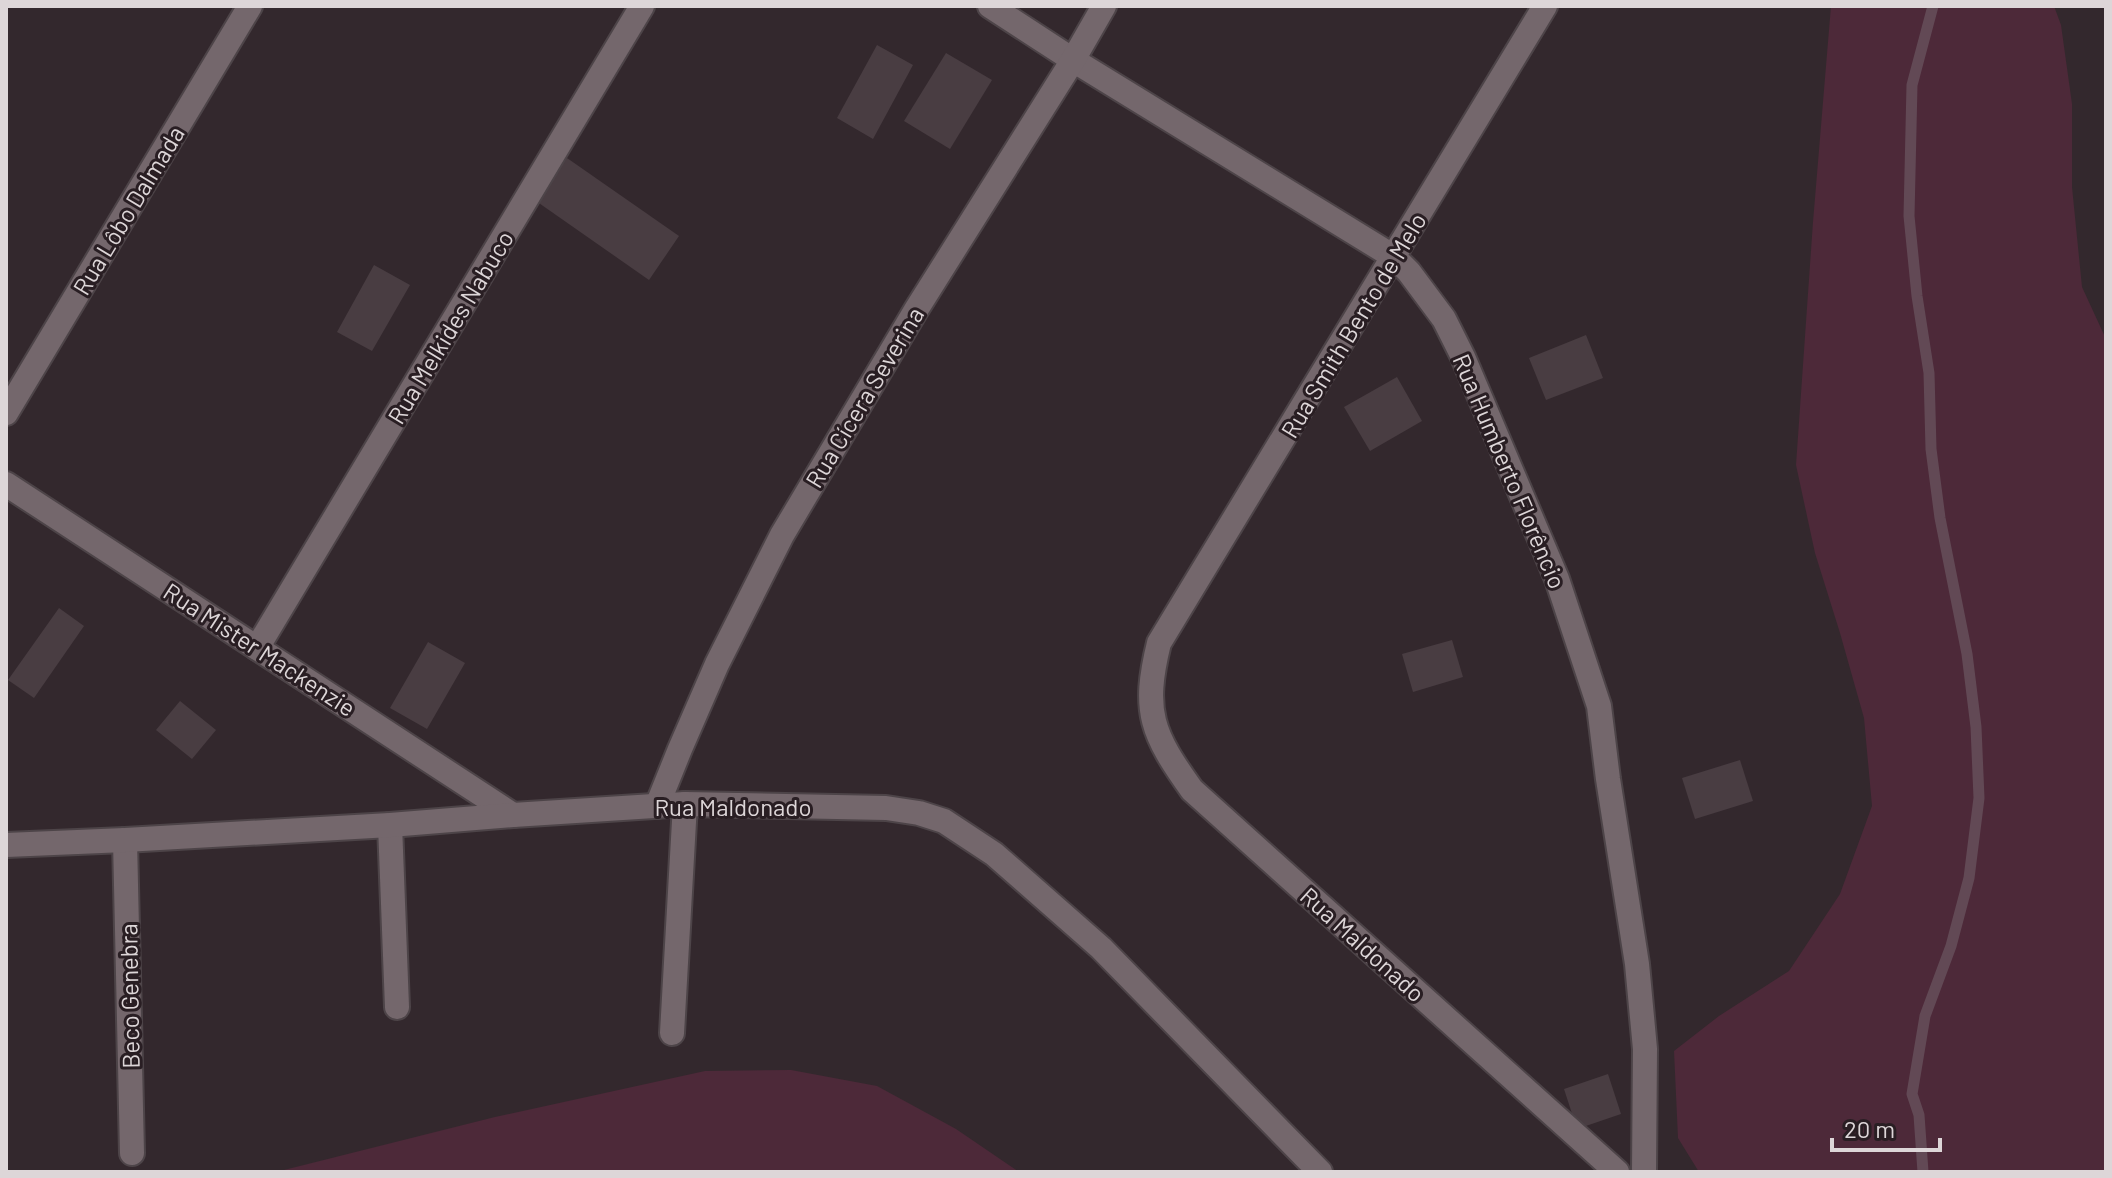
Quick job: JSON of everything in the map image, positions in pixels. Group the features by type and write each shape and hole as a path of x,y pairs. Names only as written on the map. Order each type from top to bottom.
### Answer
{"street":[{"name":"Rua Lôbo Dalmada","path":"6,413 250,6"},
{"name":"Rua Melkides Nabuco","path":"257,648 642,6"},
{"name":"Rua Humberto Florêncio","path":"990,6 1394,257 1444,319 1498,437 1557,579 1599,706 1637,964 1645,1049 1644,1172"},
{"name":"Rua Cícera Severina","path":"657,806 717,664 782,535 916,310 1104,6"},
{"name":"Rua Smith Bento de Melo","path":"1159,643 1545,6"},
{"name":"Rua Mister Mackenzie","path":"6,484 513,815"},
{"name":"Rua Maldonado","path":"1159,643 1151,674 1150,698 1154,721 1161,743 1192,790 1617,1172"},
{"name":"Rua Maldonado","path":"6,845 390,825 685,804 886,808 919,813 944,821 994,854 1101,948 1320,1172"},
{"path":"672,1033 685,804"},
{"path":"390,825 397,1007"},
{"name":"Beco Genebra","path":"125,840 132,1153"}],"shaded area":[{"path":"1831,6 2054,6 2061,25 2072,104 2072,187 2082,287 2106,339 2106,1172 1699,1172 1678,1138 1674,1051 1719,1016 1789,971 1840,894 1872,806 1864,718 1815,553 1796,465"},
{"path":"791,1070 877,1086 956,1129 1019,1172 276,1172 495,1117 705,1071"}],"building":[{"path":"877,45 913,65 873,139 837,118"},
{"path":"946,53 992,80 950,149 904,121"},
{"path":"567,158 679,236 649,280 536,201"},
{"path":"374,265 410,285 372,351 337,332"},
{"path":"1586,335 1603,378 1546,400 1529,358"},
{"path":"1397,377 1422,421 1370,451 1344,407"},
{"path":"59,608 84,626 34,698 8,680"},
{"path":"1452,640 1463,677 1413,692 1402,654"},
{"path":"428,642 465,663 427,729 390,708"},
{"path":"180,701 216,730 192,759 156,730"},
{"path":"1740,760 1753,801 1695,819 1682,778"},
{"path":"1608,1074 1621,1114 1577,1129 1564,1089"}],"waterway":[{"path":"1923,1172 1919,1115 1912,1094 1925,1016 1951,946 1969,878 1979,798 1976,727 1967,654 1940,518 1931,449 1929,373 1909,216 1912,85 1933,6"}]}
